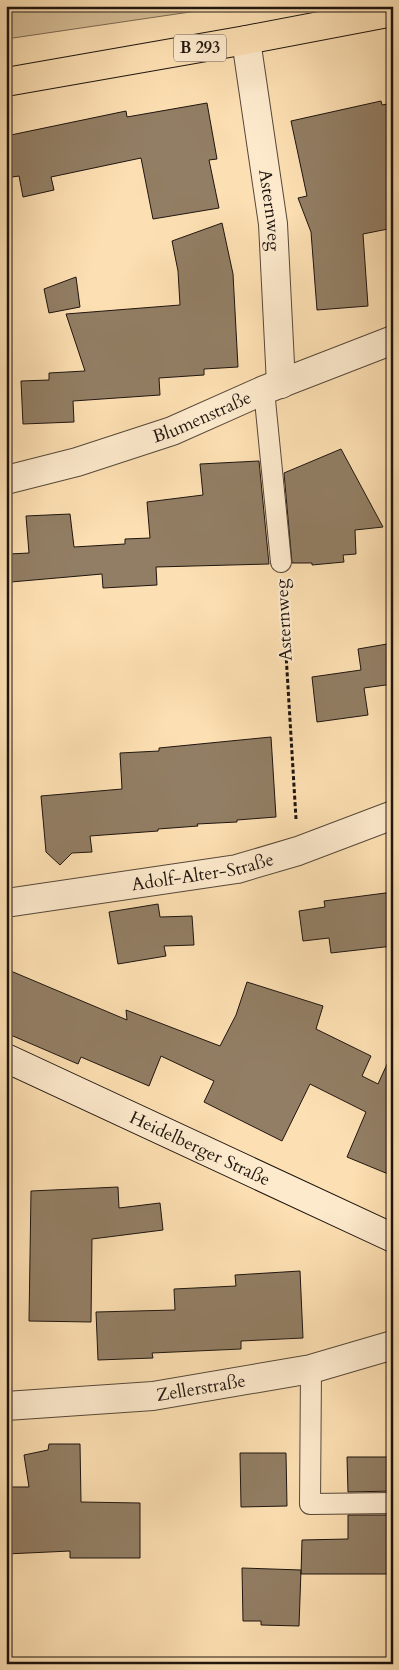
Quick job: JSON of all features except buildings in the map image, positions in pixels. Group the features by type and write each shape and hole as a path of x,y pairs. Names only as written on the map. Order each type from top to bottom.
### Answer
{"main road":[{"name":"B 293","path":"6,82 393,12"}],"street":[{"name":"Asternweg","path":"246,40 273,224 273,387"},
{"name":"Blumenstraße","path":"6,480 77,462 172,431 273,387 393,340"},
{"name":"Adolf-Alter-Straße","path":"6,903 236,869 298,851 393,815"},
{"name":"Heidelberger Straße","path":"6,1058 393,1238"},
{"name":"Zellerstraße","path":"6,1406 154,1396 311,1369 393,1345"}],"lane":[{"name":"Asternweg","path":"273,387 281,562"},
{"path":"311,1369 310,1504 393,1503"}],"path":[{"name":"Asternweg","path":"281,562 298,851"}],"shaded area":[{"path":"6,6 231,6 6,39"}]}
